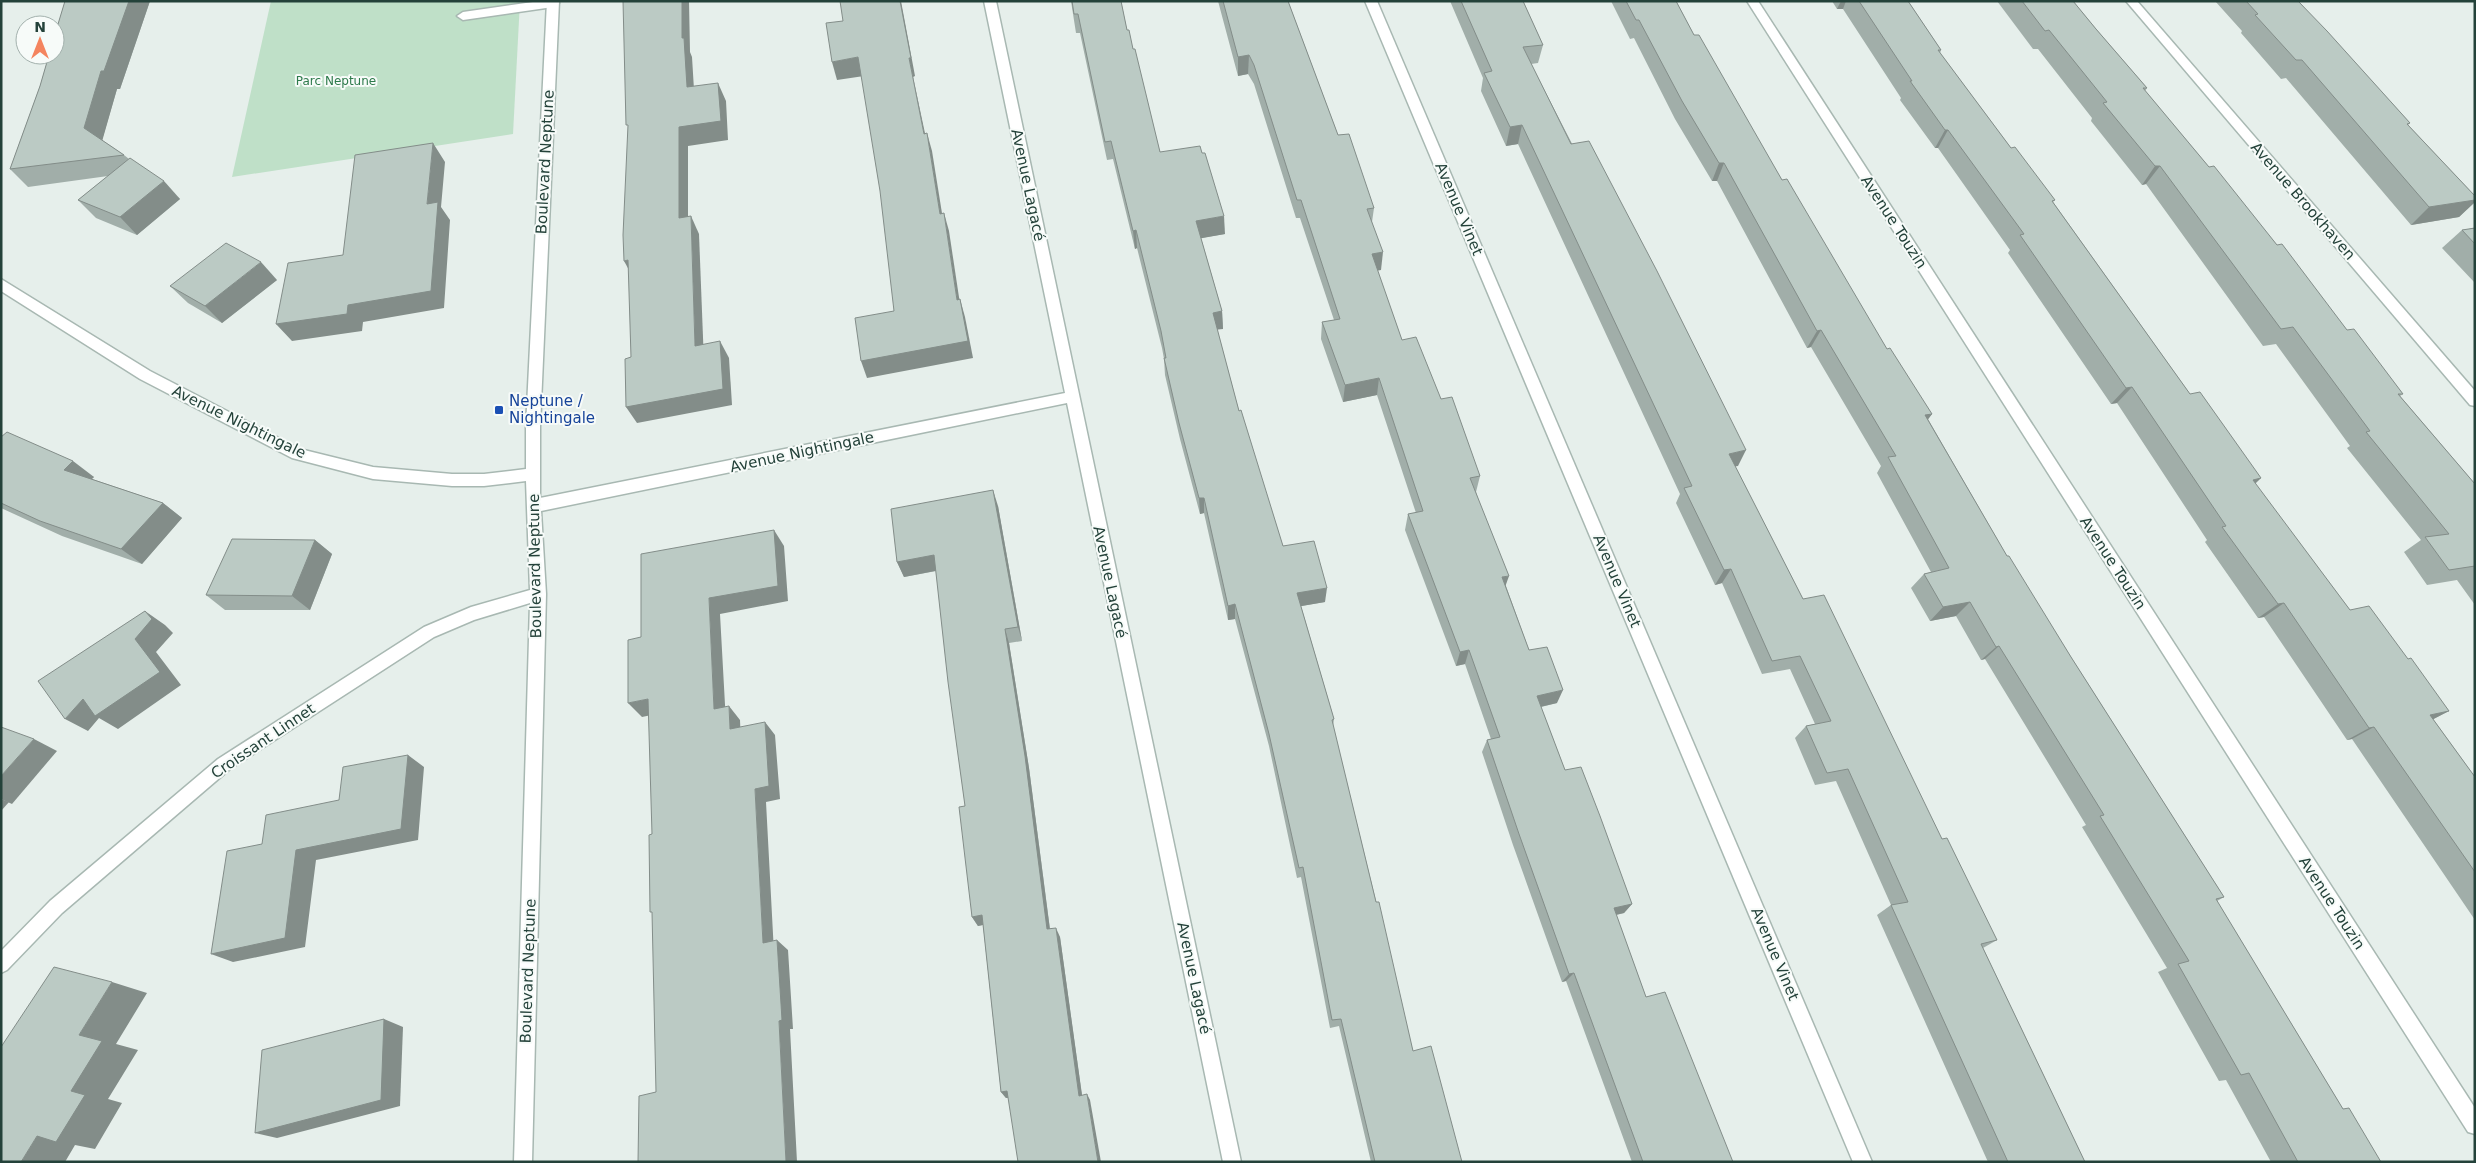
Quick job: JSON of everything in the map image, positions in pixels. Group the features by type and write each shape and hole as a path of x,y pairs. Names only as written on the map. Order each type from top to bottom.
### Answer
{"street":[{"name":"Avenue Lagacé","path":"990,1 1232,1162"},
{"name":"Avenue Vinet","path":"1371,1 1862,1162"},
{"name":"Avenue Touzin","path":"1752,1 2475,1125"},
{"name":"Avenue Brookhaven","path":"2131,1 2475,401"},
{"path":"464,16 553,2"},
{"name":"Boulevard Neptune","path":"523,1162 538,594 538,564 533,506 533,427 553,2"},
{"name":"Avenue Nightingale","path":"1,284 145,375 297,454 373,473 452,480 484,480 533,474"},
{"name":"Avenue Nightingale","path":"533,506 1071,396"},
{"name":"Croissant Linnet","path":"1,964 56,907 224,764 429,632 471,614 538,594"}],"green space":[{"name":"Parc Neptune","path":"271,1 520,1 513,134 232,177"}],"building":[{"path":"65,1 129,1 104,71 101,71 84,128 124,155 10,169 46,65 65,65 65,15 61,15"},
{"path":"623,1 682,1 682,38 684,38 687,87 718,83 721,121 679,127 679,218 691,216 695,346 720,341 723,389 626,407 625,359 631,357 628,260 624,261 623,235 628,125 626,125"},
{"path":"840,1 900,1 924,134 927,133 940,214 944,213 957,300 960,299 968,341 861,361 855,318 894,311 880,191 858,57 832,62 826,23 843,21"},
{"path":"1072,1 1121,1 1127,30 1129,30 1133,49 1135,49 1160,152 1200,146 1202,153 1205,153 1224,216 1196,221 1222,311 1213,313 1239,411 1241,410 1283,546 1314,541 1327,588 1297,593 1334,719 1332,720 1376,902 1379,902 1413,1051 1431,1046 1462,1162 1375,1162 1341,1019 1332,1020 1303,867 1299,868 1269,734 1235,604 1228,606 1204,498 1199,498 1179,423 1164,358 1166,358 1161,331 1136,230 1133,231 1111,141 1105,142 1078,14 1074,14"},
{"path":"1223,1 1288,1 1338,135 1349,134 1374,208 1367,209 1383,252 1372,254 1402,340 1416,337 1441,399 1452,397 1480,476 1470,478 1509,576 1502,577 1529,650 1547,647 1563,690 1537,696 1565,770 1581,767 1632,904 1614,908 1646,997 1665,992 1733,1162 1643,1162 1574,973 1569,974 1487,740 1500,737 1469,650 1460,652 1408,514 1423,511 1379,378 1345,385 1322,322 1340,319 1301,200 1297,200 1254,65 1249,55 1238,57"},
{"path":"1461,1 1523,1 1543,45 1523,47 1571,144 1589,141 1657,271 1746,450 1729,454 1803,599 1824,595 1942,839 1947,838 1997,940 1981,944 2085,1162 2008,1162 1891,905 1908,902 1848,769 1827,773 1806,726 1831,721 1800,656 1772,661 1731,569 1724,570 1684,488 1692,486 1522,125 1510,127 1484,73 1492,71"},
{"path":"1626,1 1676,1 1694,35 1699,35 1782,180 1787,179 1887,349 1890,348 1932,414 1925,415 2007,556 2009,556 2224,897 2216,899 2343,1109 2349,1108 2381,1162 2298,1162 2249,1073 2241,1075 2178,964 2189,961 2100,816 2104,815 1999,646 1996,647 1970,602 1943,607 1924,574 1949,568 1888,457 1896,456 1821,330 1817,331 1724,163 1719,163 1682,101 1639,20 1636,20"},
{"path":"1859,1 1908,1 1941,50 1938,50 2011,148 2015,147 2055,200 2052,201 2190,394 2200,392 2261,478 2253,480 2350,610 2369,606 2408,659 2411,658 2449,711 2430,715 2475,777 2475,872 2374,727 2369,728 2284,603 2278,604 2222,527 2226,526 2132,387 2126,388 2020,235 2024,234 1910,81 1912,81"},
{"path":"2022,1 2073,1 2147,88 2143,88 2209,167 2214,166 2277,245 2282,244 2347,330 2354,329 2403,394 2398,394 2475,484 2475,566 2449,570 2425,537 2449,534 2366,432 2370,431 2293,327 2281,329 2160,166 2155,166 2103,103 2107,102 2049,30 2045,31"},
{"path":"2246,1 2298,1 2410,123 2407,124 2475,196 2475,200 2429,207 2302,60 2296,60 2255,15 2258,14"},
{"path":"433,143 427,204 438,202 431,291 348,305 347,314 276,324 288,263 343,255 355,155"},
{"path":"130,158 164,181 120,217 78,200"},
{"path":"2475,228 2475,244 2462,230"},
{"path":"226,243 261,262 205,306 170,286"},
{"path":"7,432 73,461 64,470 163,503 121,549 40,521 1,503 1,437"},
{"path":"993,490 1018,627 1005,629 1025,756 1047,929 1056,928 1079,1096 1087,1094 1098,1162 1018,1162 1007,1091 1001,1092 982,915 972,917 959,807 965,806 948,682 934,555 897,562 891,509"},
{"path":"774,530 778,586 709,598 714,709 729,706 730,729 765,722 769,786 755,789 763,943 777,940 782,1020 779,1021 786,1162 638,1162 639,1096 656,1092 652,912 650,912 649,835 652,834 648,699 628,703 628,640 641,637 641,554"},
{"path":"232,539 315,540 292,596 206,595"},
{"path":"145,611 152,619 135,639 160,672 95,716 83,699 65,719 38,681"},
{"path":"1,727 34,739 1,776"},
{"path":"408,755 401,829 296,850 285,938 211,954 227,851 262,844 266,815 339,800 343,767"},
{"path":"54,967 112,982 79,1035 102,1041 71,1091 85,1095 56,1142 37,1136 21,1162 1,1162 1,1047"},
{"path":"384,1019 381,1100 255,1133 262,1050"}],"place":[{"name":"Neptune / Nightingale","path":"499,410"}]}
